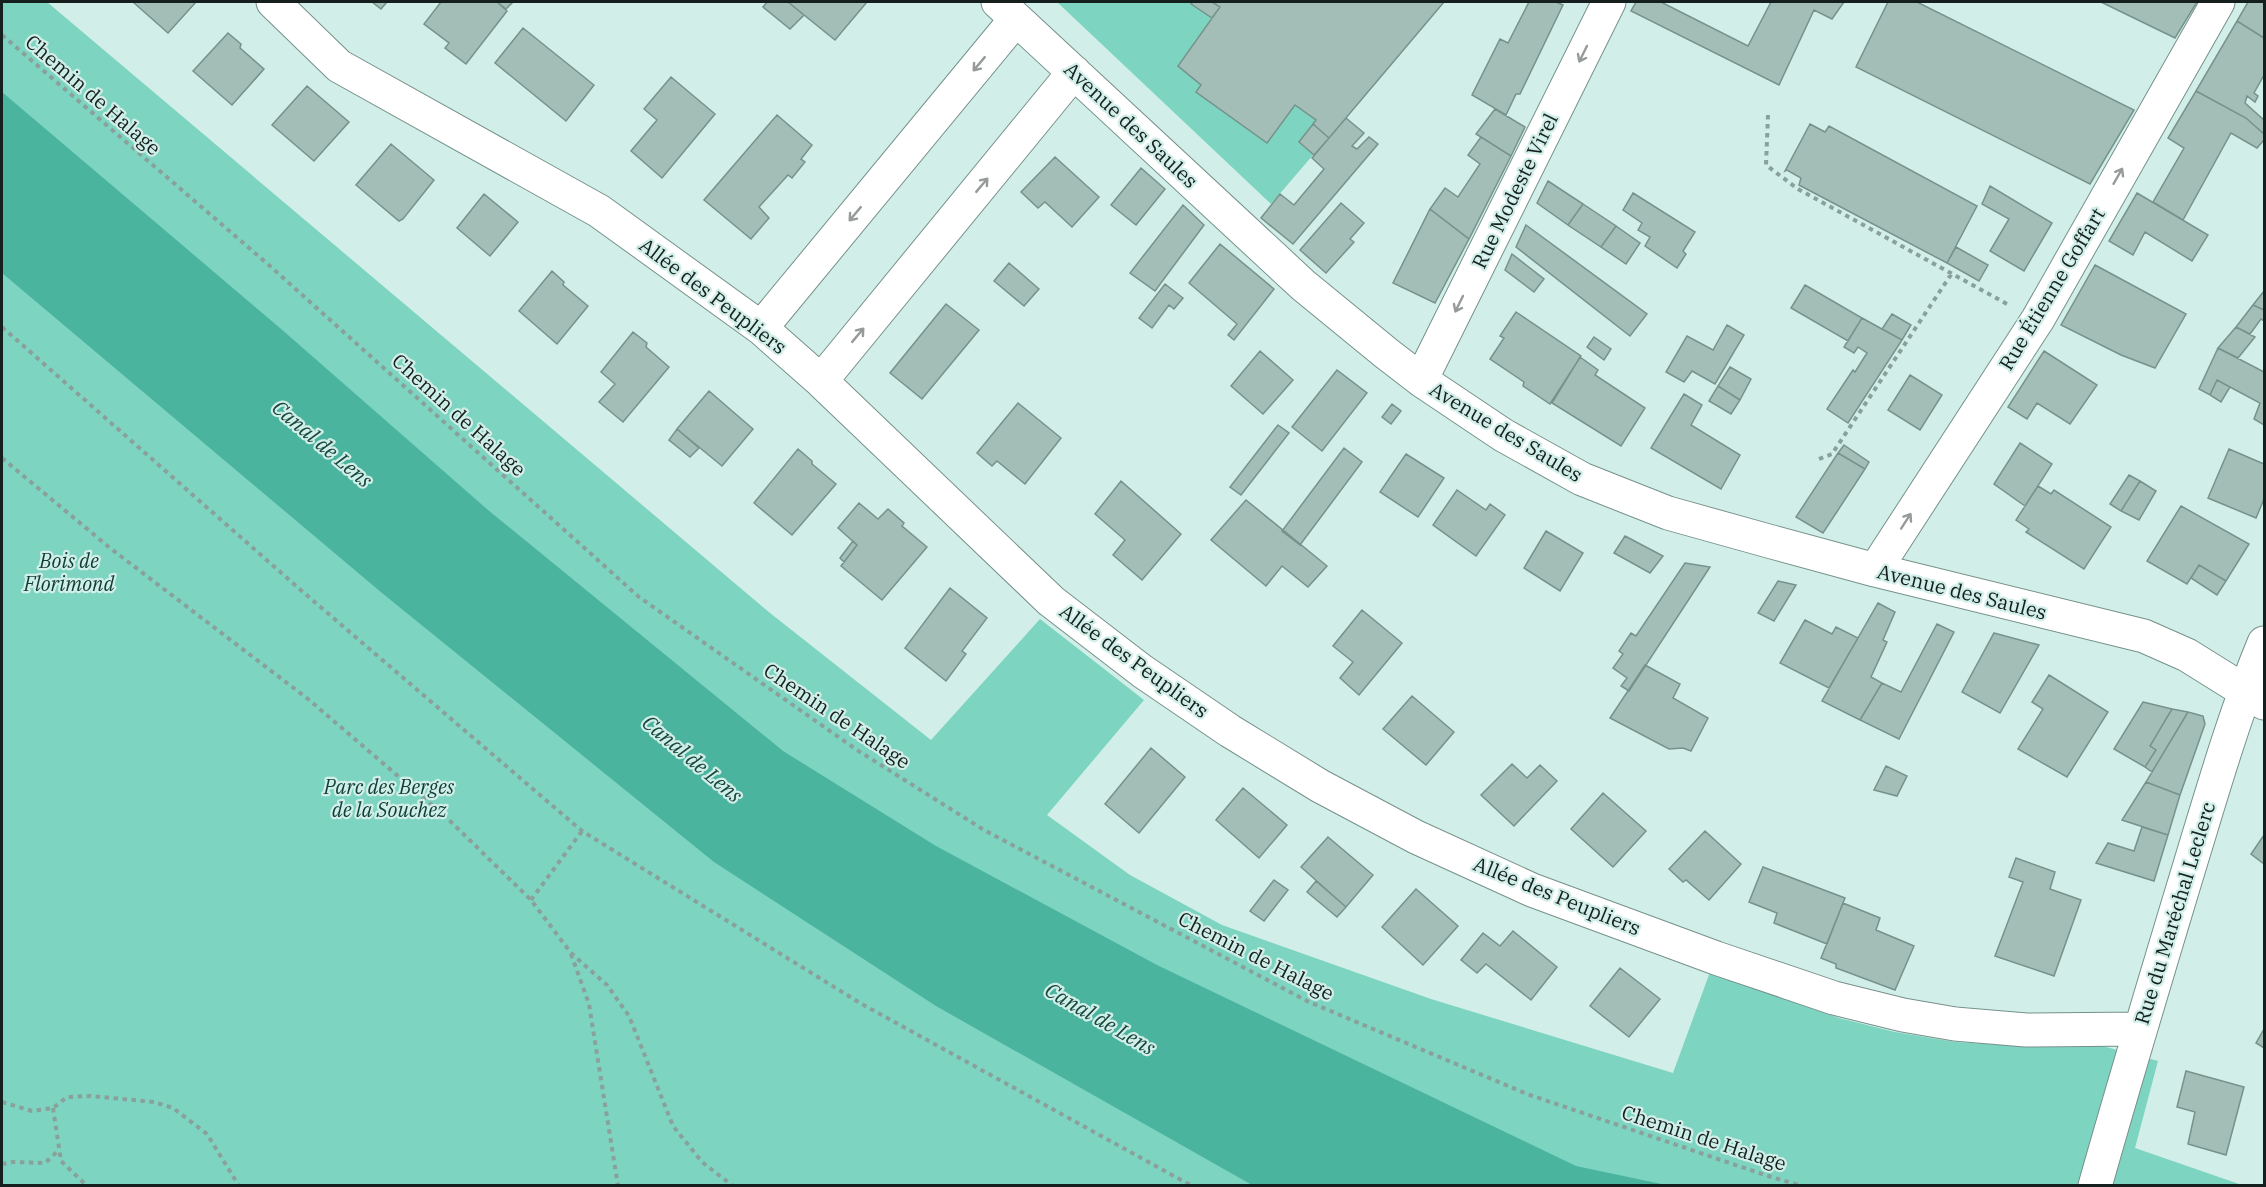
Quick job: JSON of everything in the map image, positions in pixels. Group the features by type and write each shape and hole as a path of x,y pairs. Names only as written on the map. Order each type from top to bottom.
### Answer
{"street":[{"name":"Allée des Peupliers","path":"273,2 339,66 599,211 761,328 821,381 1051,601 1142,671 1230,731 1320,786 1416,837 1532,890 1716,958 1834,998 1904,1015 1955,1024 2026,1030 2140,1029"},
{"name":"Rue Modeste Virel","path":"1421,380 1609,2"},
{"name":"Rue Étienne Goffart","path":"1875,570 2038,318 2218,2"},
{"path":"761,328 1007,10"},
{"name":"Avenue des Saules","path":"1007,10 1303,285 1421,380 1503,435 1582,479 1668,513 1875,570 2144,636 2187,655 2254,696"},
{"path":"821,381 1074,72"},
{"name":"Rue du Maréchal Leclerc","path":"2095,1185 2140,1029 2254,696 2265,643"}],"path":[{"name":"Chemin de Halage","path":"2,35 270,266 639,597 857,750 984,830 1309,1002 1527,1094 1768,1176 1802,1185"},
{"path":"1768,115 1766,165 1798,189 2038,318"},
{"path":"1819,459 1832,454 1952,273"},
{"path":"2,327 303,592 582,831 860,1003 1192,1185"},
{"path":"2,458 110,548 308,699 447,818 531,900 571,953 607,986 628,1016 673,1126 702,1162 734,1185"},
{"path":"531,900 582,831"},
{"path":"571,953 589,1004 618,1185"},
{"path":"2,1102 32,1111 53,1108 67,1097 92,1096 154,1102 173,1108 207,1134 239,1185"},
{"path":"53,1108 61,1161 87,1185"},
{"path":"2,1164 45,1163 59,1150"}],"green space":[{"name":"Parc des Berges de la Souchez","path":"2,2 47,2 770,613 931,740 1040,619 1144,700 1047,815 1130,875 1222,925 1431,999 1673,1073 1710,972 1839,1018 1895,1032 1955,1042 2020,1046 2095,1044 2158,1061 2135,1148 2242,1185 2,1186"},
{"path":"1057,2 1444,2 1271,204"}],"water":[{"name":"Canal de Lens","path":"2,92 280,328 488,510 783,751 936,846 1157,965 1576,1166 1666,1185 1252,1185 936,1006 714,862 382,593 2,273"}],"building":[{"path":"133,2 196,2 168,33"},
{"path":"372,2 387,2 381,9"},
{"path":"441,2 497,2 507,11 466,64 445,48 449,43 424,24"},
{"path":"497,2 513,2 506,9"},
{"path":"767,2 788,2 804,15 790,29 763,7"},
{"path":"788,2 867,2 835,40"},
{"path":"1193,2 1212,2 1220,7 1212,18 1191,4"},
{"path":"1212,2 1444,2 1329,138 1313,124 1316,120 1295,105 1267,143 1196,92 1201,85 1178,66 1220,7"},
{"path":"1529,2 1556,2 1563,5 1520,94 1516,94 1506,115 1472,95 1500,39 1508,43"},
{"path":"1636,2 1661,2 1748,46 1771,2 1844,2 1832,19 1814,10 1779,85 1631,11"},
{"path":"1888,2 1917,2 2134,110 2090,184 1856,67"},
{"path":"2101,2 2197,2 2175,38"},
{"path":"2248,2 2264,2 2264,38 2237,21"},
{"path":"2237,21 2264,38 2264,75 2254,93 2258,96 2255,102 2247,96 2245,103 2264,120 2264,134 2246,118 2196,91"},
{"path":"523,28 594,85 566,121 495,63"},
{"path":"228,33 241,44 240,48 264,69 232,105 193,71"},
{"path":"671,77 715,114 662,178 631,151 657,120 644,109"},
{"path":"307,86 349,122 314,161 272,125"},
{"path":"2196,91 2246,118 2264,134 2264,140 2257,148 2231,133 2183,220 2153,202 2184,148 2168,138"},
{"path":"1495,109 1525,127 1511,156 1476,134"},
{"path":"777,115 812,145 801,159 805,162 792,178 788,175 759,207 769,218 751,239 704,200"},
{"path":"1346,118 1364,133 1352,146 1357,149 1369,137 1378,144 1293,244 1261,218 1280,194 1294,205 1324,169 1312,158"},
{"path":"1313,124 1329,138 1314,155 1299,142"},
{"path":"1810,124 1825,132 1829,126 1977,206 1947,263 1799,185 1801,178 1785,171"},
{"path":"1481,137 1511,156 1469,239 1430,209 1445,188 1458,197 1480,164 1468,155"},
{"path":"391,144 434,180 399,221 356,185"},
{"path":"1055,157 1099,197 1072,227 1045,202 1038,208 1021,192"},
{"path":"1141,168 1165,189 1136,225 1111,205"},
{"path":"1548,181 1583,204 1568,225 1537,203"},
{"path":"1990,186 2052,223 2024,271 1990,251 2009,219 1982,204"},
{"path":"1633,193 1695,232 1683,251 1686,254 1677,268 1645,246 1650,237 1638,230 1642,223 1623,210"},
{"path":"2137,193 2208,235 2192,261 2145,232 2133,255 2109,241"},
{"path":"484,194 518,222 490,256 457,228"},
{"path":"1341,203 1364,223 1350,239 1354,242 1326,273 1300,250"},
{"path":"1583,204 1616,226 1601,247 1568,225"},
{"path":"1183,205 1204,225 1155,291 1130,273"},
{"path":"1430,209 1469,239 1435,303 1393,283"},
{"path":"1526,225 1647,314 1630,336 1516,247"},
{"path":"1616,226 1640,243 1626,264 1601,247"},
{"path":"1220,244 1274,289 1234,340 1228,335 1237,324 1189,283"},
{"path":"1956,247 1988,265 1979,281 1947,263"},
{"path":"1512,254 1544,279 1534,292 1505,270"},
{"path":"1009,263 1039,289 1024,306 994,281"},
{"path":"2095,265 2186,314 2155,368 2121,355 2061,325"},
{"path":"552,271 564,282 563,285 588,306 557,344 519,311"},
{"path":"1165,284 1183,298 1174,309 1169,305 1152,328 1139,318"},
{"path":"1805,285 1862,318 1848,341 1791,308"},
{"path":"2264,291 2264,310 2253,305"},
{"path":"946,304 979,330 922,399 890,373"},
{"path":"2253,305 2264,310 2264,321 2261,319 2250,334 2236,327"},
{"path":"1516,312 1581,356 1550,404 1523,386 1524,382 1490,359 1504,338 1500,336"},
{"path":"1892,314 1911,325 1902,340 1882,329"},
{"path":"1862,318 1902,340 1848,423 1827,409 1867,353 1858,347 1854,353 1844,347"},
{"path":"1727,325 1744,335 1715,384 1692,371 1684,382 1666,372 1687,336 1713,350"},
{"path":"2236,327 2255,337 2238,358 2218,348"},
{"path":"633,332 647,343 646,347 669,367 623,422 599,402 615,384 601,372"},
{"path":"1594,337 1611,349 1604,360 1587,347"},
{"path":"2218,348 2264,372 2264,425 2254,419 2260,403 2217,380 2210,395 2199,389"},
{"path":"1260,351 1293,380 1263,414 1231,386"},
{"path":"2044,351 2097,385 2070,424 2037,403 2027,419 2008,407"},
{"path":"1580,357 1598,370 1595,375 1645,408 1621,446 1552,403"},
{"path":"1730,367 1751,379 1740,400 1718,386"},
{"path":"1337,370 1367,393 1322,451 1292,427"},
{"path":"1910,375 1942,395 1920,430 1888,410"},
{"path":"2217,380 2230,387 2221,402 2210,395"},
{"path":"1718,386 1740,400 1731,414 1709,401"},
{"path":"709,391 753,429 722,466 677,429"},
{"path":"1684,394 1702,405 1691,425 1740,455 1721,489 1651,448"},
{"path":"1018,403 1061,438 1025,484 997,461 992,466 977,453"},
{"path":"1392,404 1401,411 1391,424 1382,417"},
{"path":"1278,425 1289,433 1241,495 1230,487"},
{"path":"677,429 699,448 690,457 669,440"},
{"path":"2020,443 2052,464 2025,506 1994,484"},
{"path":"1844,445 1869,462 1865,469 1838,453"},
{"path":"1344,448 1362,462 1300,545 1282,531"},
{"path":"798,449 836,484 792,535 754,503"},
{"path":"2229,449 2264,464 2264,499 2256,518 2208,498"},
{"path":"1838,453 1865,469 1823,533 1796,517"},
{"path":"1406,454 1444,478 1418,517 1380,492"},
{"path":"2129,475 2140,481 2121,511 2110,504"},
{"path":"1121,481 1181,534 1142,580 1113,555 1125,540 1095,514"},
{"path":"2140,481 2156,491 2139,520 2121,511"},
{"path":"2038,486 2051,494 2054,490 2111,527 2084,569 2026,532 2029,529 2016,520"},
{"path":"1457,490 1486,510 1490,504 1505,515 1476,556 1433,525"},
{"path":"1246,500 1327,566 1308,587 1282,566 1266,586 1211,540"},
{"path":"859,503 878,519 888,509 904,523 902,526 927,547 882,600 841,566 857,545 838,528"},
{"path":"2181,506 2249,544 2226,581 2199,565 2187,584 2147,561"},
{"path":"1546,531 1583,553 1560,591 1524,568"},
{"path":"1625,536 1663,556 1650,573 1614,553"},
{"path":"853,541 857,545 844,562 840,558"},
{"path":"1685,563 1710,567 1629,691 1621,686 1627,678 1613,668 1623,654 1619,651 1631,633 1636,636"},
{"path":"2199,565 2226,581 2217,595 2191,578"},
{"path":"1778,581 1796,585 1774,621 1758,613"},
{"path":"950,588 987,618 962,651 966,654 946,681 905,648"},
{"path":"1878,603 1895,612 1883,640 1887,642 1871,677 1882,683 1860,720 1822,701"},
{"path":"1362,610 1402,643 1359,695 1340,678 1353,662 1333,646"},
{"path":"1805,620 1832,634 1836,627 1858,638 1829,688 1780,663"},
{"path":"1937,624 1954,632 1899,739 1860,720 1882,683 1901,692"},
{"path":"1994,633 2039,645 2000,713 1962,692"},
{"path":"1645,665 1680,684 1673,698 1708,718 1691,751 1683,748 1669,749 1610,718"},
{"path":"2049,675 2108,712 2067,777 2018,749 2043,709 2032,702"},
{"path":"1412,696 1454,732 1426,765 1383,729"},
{"path":"2143,702 2172,709 2150,746 2156,750 2145,767 2114,749"},
{"path":"2172,709 2188,712 2152,772 2145,767 2156,750 2150,746"},
{"path":"2188,712 2203,716 2205,724 2180,795 2146,782"},
{"path":"1151,748 1185,777 1139,833 1105,804"},
{"path":"1512,764 1527,778 1540,765 1557,781 1514,826 1481,795"},
{"path":"1886,766 1907,776 1897,796 1874,790"},
{"path":"2146,782 2180,795 2168,835 2122,820"},
{"path":"1243,788 1287,825 1259,858 1216,820"},
{"path":"1603,793 1646,831 1613,867 1571,829"},
{"path":"2142,827 2168,835 2154,881 2096,863 2108,843 2134,851"},
{"path":"1705,831 1741,864 1709,900 1669,869"},
{"path":"2264,835 2264,864 2251,854"},
{"path":"1328,837 1373,875 1346,907 1301,867"},
{"path":"2016,858 2055,872 2050,889 2081,900 2054,976 1995,956 2023,882 2009,877"},
{"path":"1763,867 1845,898 1827,944 1774,923 1777,913 1749,902"},
{"path":"1274,880 1288,890 1264,921 1250,911"},
{"path":"1316,881 1346,907 1337,917 1307,892"},
{"path":"1416,889 1458,926 1423,965 1382,927"},
{"path":"1843,903 1880,918 1876,930 1914,946 1895,990 1836,968 1836,964 1821,958"},
{"path":"1513,931 1557,967 1531,1000 1486,964 1477,973 1461,960 1483,933 1500,946"},
{"path":"1620,968 1660,999 1629,1037 1590,1006"},
{"path":"2264,1029 2264,1048 2256,1043"},
{"path":"2186,1071 2244,1087 2226,1155 2188,1144 2195,1112 2177,1107"}],"park label":[{"name":"Bois de Florimond","path":"69,572"}]}
